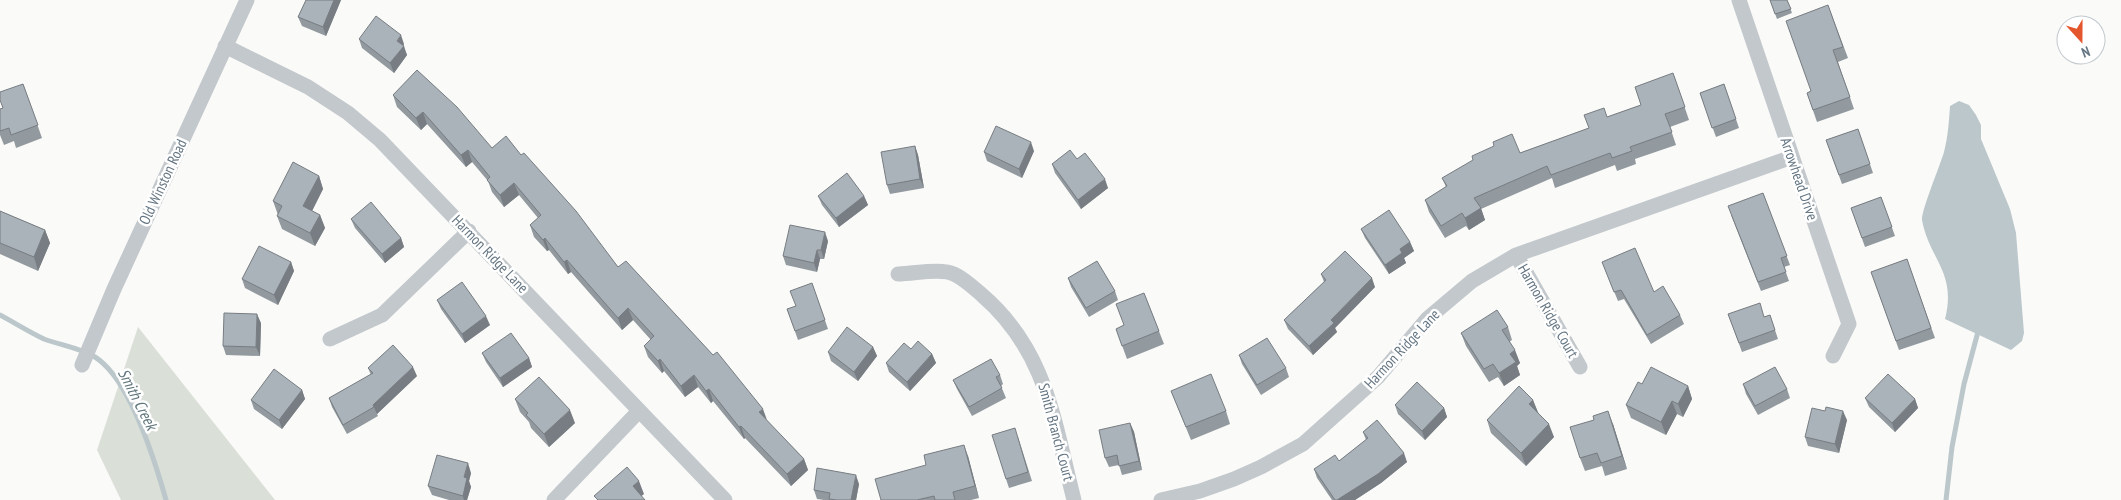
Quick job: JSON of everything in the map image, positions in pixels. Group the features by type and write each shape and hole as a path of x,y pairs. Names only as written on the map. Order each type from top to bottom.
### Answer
{"street":[{"name":"Old Winston Road","path":"82,365 114,289 247,0"},
{"name":"Arrowhead Drive","path":"1739,0 1849,324 1833,356"},
{"name":"Harmon Ridge Lane","path":"225,46 308,88 348,113 380,140 725,500"},
{"name":"Harmon Ridge Lane","path":"1161,500 1200,491 1234,479 1303,444 1378,377 1427,319 1472,281 1516,255 1792,157"},
{"path":"330,339 382,315 469,231"},
{"name":"Harmon Ridge Court","path":"1516,255 1580,367"},
{"name":"Smith Branch Court","path":"898,274 948,272 977,290 1014,328 1032,356 1046,388 1074,500"},
{"path":"554,500 639,411"}],"shaded area":[{"path":"1959,101 1969,105 1981,125 1981,139 2010,209 2016,233 2024,333 2022,341 2011,350 1945,319 1948,303 1945,277 1925,234 1922,220 1927,198 1944,152 1950,106"},
{"path":"138,327 275,500 121,500 97,450"}],"building":[{"path":"306,0 334,0 323,27 298,17"},
{"path":"1770,0 1787,0 1791,9 1775,14"},
{"path":"1828,5 1843,47 1833,50 1850,97 1813,110 1807,93 1811,91 1786,21"},
{"path":"376,16 401,35 397,41 404,46 390,63 359,39"},
{"path":"417,70 457,107 492,148 506,136 521,155 524,153 576,211 618,267 626,261 713,355 717,352 763,409 759,412 804,459 787,474 741,426 739,427 709,389 706,391 694,375 681,386 660,359 658,361 644,346 654,336 628,308 618,318 567,260 564,262 545,238 543,240 530,225 541,215 514,183 500,195 487,180 490,177 468,150 461,155 423,112 416,118 393,95"},
{"path":"1673,73 1685,107 1665,114 1672,132 1630,147 1632,151 1612,158 1610,153 1551,175 1547,166 1474,198 1481,208 1465,218 1462,213 1441,226 1425,200 1447,186 1442,178 1473,160 1472,156 1494,146 1493,142 1512,134 1520,153 1589,128 1584,115 1604,108 1607,117 1641,105 1635,87"},
{"path":"23,84 38,125 11,135 9,128 0,131 0,109 3,108 0,92"},
{"path":"1724,84 1736,119 1712,128 1700,93"},
{"path":"996,126 1031,142 1019,169 984,152"},
{"path":"1858,129 1870,164 1839,175 1826,140"},
{"path":"915,146 920,179 887,185 881,152"},
{"path":"1070,150 1077,159 1085,153 1105,179 1078,200 1052,164"},
{"path":"293,162 319,176 303,206 320,215 310,233 277,216 282,206 273,201"},
{"path":"847,173 864,196 836,218 818,196"},
{"path":"1763,193 1787,256 1781,258 1786,272 1758,282 1728,206"},
{"path":"1881,197 1892,227 1862,238 1851,208"},
{"path":"371,202 401,238 382,254 351,219"},
{"path":"1389,210 1410,242 1400,249 1402,253 1385,265 1361,229"},
{"path":"0,211 45,230 34,257 0,243"},
{"path":"790,225 825,232 821,250 817,250 814,263 783,256"},
{"path":"259,246 291,262 274,295 242,279"},
{"path":"1635,248 1654,292 1663,286 1680,315 1647,335 1621,290 1614,292 1602,262"},
{"path":"1345,251 1372,278 1331,320 1334,323 1309,346 1284,320 1326,280 1321,274"},
{"path":"1907,259 1931,328 1896,341 1871,272"},
{"path":"1097,261 1115,291 1086,308 1068,278"},
{"path":"462,282 486,316 462,334 437,300"},
{"path":"812,283 825,320 795,331 787,309 796,306 790,291"},
{"path":"1144,293 1159,331 1122,346 1116,329 1124,325 1116,304"},
{"path":"1760,303 1764,317 1770,315 1775,330 1739,343 1728,314"},
{"path":"1497,310 1508,327 1502,330 1515,350 1510,354 1516,362 1499,373 1493,364 1484,369 1461,333"},
{"path":"224,313 257,314 256,347 223,346"},
{"path":"847,327 873,347 854,372 828,352"},
{"path":"511,333 529,358 500,378 482,353"},
{"path":"1267,338 1286,368 1257,385 1239,355"},
{"path":"918,341 932,354 907,382 886,363 904,343 911,349"},
{"path":"393,345 413,367 373,405 374,407 343,425 329,398 373,373 368,368"},
{"path":"991,359 1000,375 996,377 1002,388 969,407 953,380"},
{"path":"1651,367 1688,386 1678,404 1672,401 1661,422 1626,405 1638,382 1642,384"},
{"path":"1775,367 1787,389 1755,406 1743,384"},
{"path":"274,369 302,390 279,420 251,400"},
{"path":"1211,374 1226,411 1186,427 1171,391"},
{"path":"1888,374 1915,399 1892,423 1865,398"},
{"path":"539,377 570,410 544,434 526,415 528,413 515,399"},
{"path":"1417,382 1444,408 1422,431 1395,405"},
{"path":"1519,386 1533,400 1529,404 1549,424 1521,453 1487,420"},
{"path":"1826,407 1843,411 1835,444 1805,437 1812,408 1825,411"},
{"path":"1608,411 1622,456 1601,463 1597,453 1580,458 1570,427 1594,420 1593,416"},
{"path":"1377,420 1404,453 1378,474 1335,500 1314,469 1335,455 1339,461 1368,438 1363,432"},
{"path":"1130,423 1139,461 1119,466 1117,455 1105,458 1099,430"},
{"path":"1015,428 1028,472 1006,479 992,435"},
{"path":"964,445 975,486 953,492 955,500 935,500 934,496 917,500 881,500 875,479 926,465 924,455"},
{"path":"437,455 468,463 464,477 467,478 463,496 428,486"},
{"path":"627,467 639,481 633,486 645,500 598,500 594,496"},
{"path":"817,468 856,475 851,500 829,499 830,493 814,490"}],"waterway":[{"name":"Smith Creek","path":"0,315 44,339 89,354 108,368 119,383 140,422 166,500"},
{"path":"1946,500 1952,447 1964,384 1979,328"}]}
